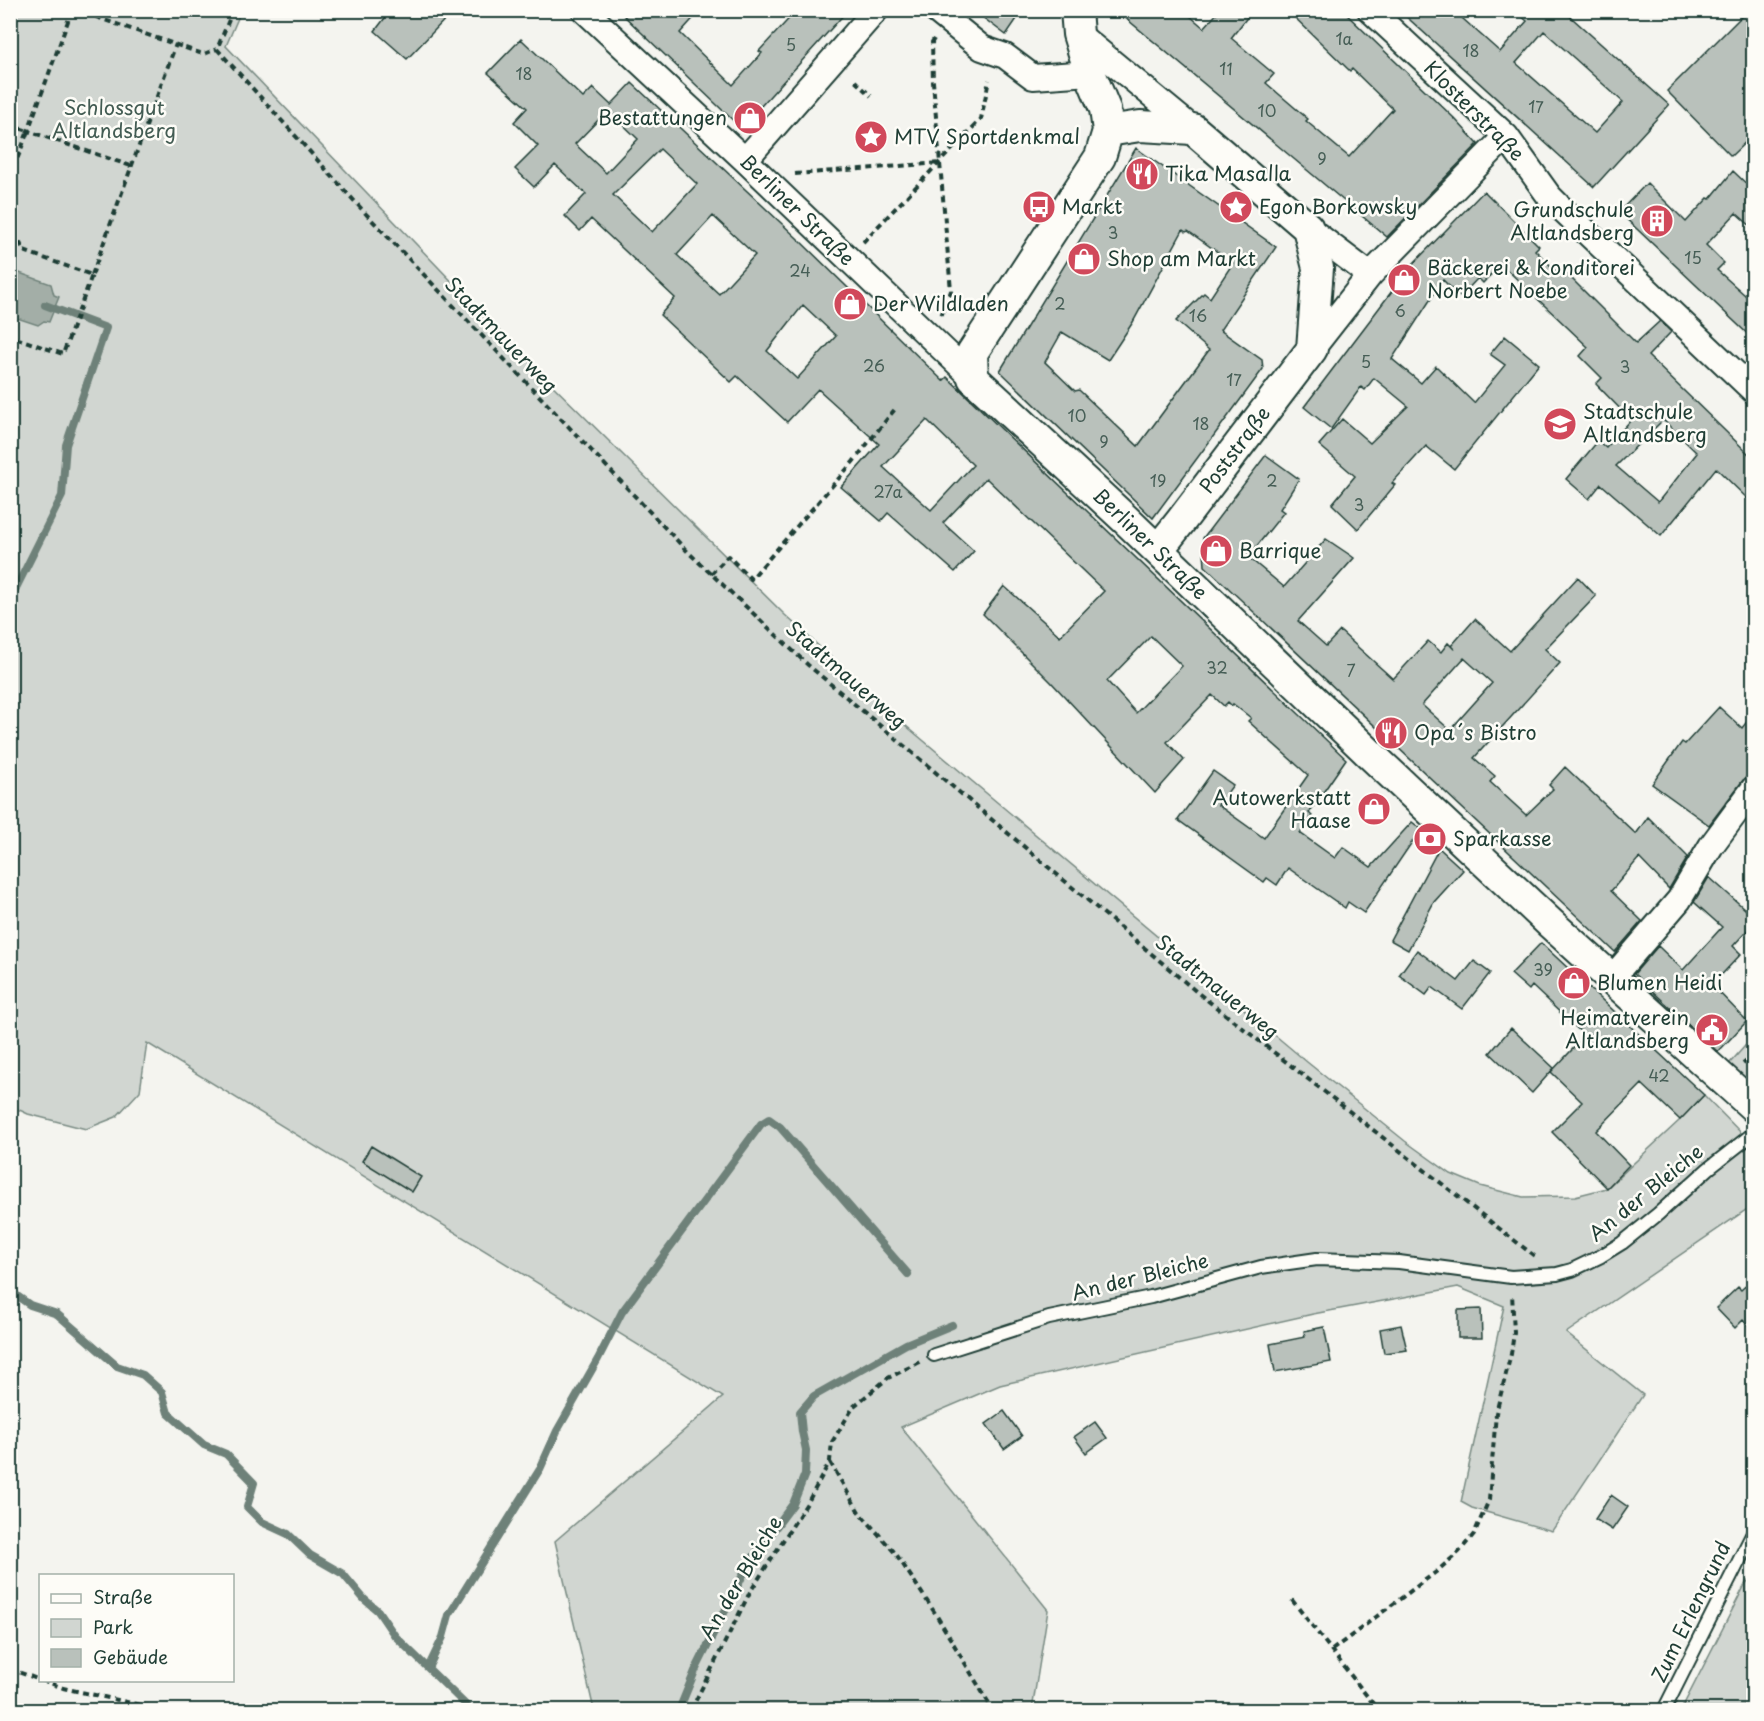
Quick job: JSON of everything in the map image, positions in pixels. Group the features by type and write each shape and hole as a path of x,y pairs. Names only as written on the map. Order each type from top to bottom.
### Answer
{"street":[{"name":"Berliner Straße","path":"584,10 1158,550 1372,756 1611,979 1754,1107"},
{"path":"745,160 876,10"},
{"path":"935,10 982,48 1005,56 1033,77 1090,73"},
{"name":"Klosterstraße","path":"1370,10 1506,136 1549,196 1754,391"},
{"path":"973,378 972,353 1100,157 1108,131 1105,109 1090,73 1077,22"},
{"path":"1077,22 1193,129 1308,228 1370,275"},
{"path":"1108,131 1140,126 1193,129"},
{"name":"Poststraße","path":"1158,550 1370,275 1506,136"},
{"path":"1308,228 1318,268 1312,349"},
{"path":"1611,979 1679,900 1711,846 1754,788"}],"lane":[{"name":"An der Bleiche","path":"934,1355 1049,1318 1152,1297 1261,1267 1317,1260 1399,1262 1511,1277 1557,1274 1572,1270 1622,1243 1754,1133"},
{"name":"Zum Erlengrund","path":"1664,1710 1754,1532"}],"path":[{"path":"10,178 74,10 204,54 217,49 233,10"},
{"path":"936,37 932,42 951,291 940,320"},
{"path":"10,336 63,354 176,44"},
{"name":"Stadtmauerweg","path":"217,49 445,298 688,552 808,665 1198,993 1557,1274"},
{"path":"847,258 981,119 989,80"},
{"path":"855,81 871,96"},
{"path":"10,125 131,166"},
{"path":"791,174 940,163"},
{"path":"10,223 24,251 92,275"},
{"path":"711,574 728,556 750,579 853,462 896,409"},
{"path":"1332,1650 1459,1552 1474,1534 1484,1516 1489,1500 1496,1413 1514,1333 1511,1277"},
{"name":"An der Bleiche","path":"691,1710 750,1592 809,1500 830,1461 832,1442 854,1406 888,1378 934,1355"},
{"path":"830,1461 860,1512 896,1554 929,1604 993,1710"},
{"path":"1292,1600 1378,1710"},
{"path":"10,1669 39,1679"},
{"path":"46,1682 63,1688 164,1710"}],"green space":[{"name":"Schlossgut Altlandsberg","path":"11,11 241,11 226,46 533,366 785,615 899,720 1307,1062 1405,1141 1451,1174 1480,1186 1523,1197 1575,1196 1607,1188 1704,1095 1753,1145 1753,1205 1566,1333 1643,1395 1552,1531 1472,1508 1461,1502 1504,1306 1458,1287 1313,1314 1000,1385 901,1427 1048,1610 1032,1710 594,1710 555,1541 723,1397 147,1043 140,1091 116,1117 86,1129 28,1114 11,1106"},
{"path":"1753,1037 1753,1085 1729,1064"},
{"path":"1747,1581 1753,1586 1753,1710 1681,1710"}],"shaded area":[{"path":"11,270 51,284 54,295 59,297 49,322 44,321 38,325 11,316"}],"building":[{"path":"391,10 454,10 407,59 375,31"},
{"path":"618,10 700,11 680,33 733,85 762,53 759,51 797,10 848,10 741,128"},
{"path":"973,10 1023,10 1006,35"},
{"path":"1116,10 1183,10 1204,28 1220,10 1253,10 1231,38 1274,74 1266,83 1349,157 1393,109 1287,10 1342,10 1478,144 1387,237"},
{"path":"1399,10 1453,10 1500,52 1527,21 1514,10 1563,10 1669,105 1594,187","holes":["1544,31 1623,102 1595,133 1516,63"]},
{"path":"1744,14 1754,24 1754,134 1731,156 1667,91"},
{"path":"521,39 583,98 593,88 611,105 632,83 796,237 943,381 947,377 1346,759 1309,813 1312,816 1300,833 1335,858 1343,847 1371,867 1412,822 1421,829 1364,913 1348,902 1345,908 1288,868 1277,885 1267,878 1264,882 1178,820 1213,771 1233,785 1218,805 1264,838 1308,775 1248,721 1251,718 1233,704 1232,706 1228,702 1224,706 1212,695 1167,742 1184,760 1155,793 1051,682 983,614 1004,586 1060,636 1104,591 986,478 943,523 974,551 955,572 888,513 881,521 841,487 879,444 818,389 787,422 737,376 731,382 660,315 675,298 591,219 580,231 565,216 586,194 555,165 534,187 515,169 538,146 514,122 527,108 488,73","holes":["608,110 638,139 606,173 575,144","660,149 697,184 652,232 613,195","713,216 755,255 719,294 677,255","803,305 836,336 797,379 767,351","927,420 973,465 931,510 883,467","1151,636 1182,666 1136,713 1107,681"]},
{"path":"1136,148 1276,247 1220,330 1262,360 1263,369 1153,518 1000,371","holes":["1183,230 1188,231 1233,263 1210,298 1204,293 1176,321 1209,350 1138,446 1079,390 1075,391 1045,362 1062,332 1108,360 1133,322"]},
{"path":"1733,171 1754,191 1754,229 1736,213 1706,245 1724,263 1717,270 1754,303 1754,340 1619,212 1647,183 1686,222 1708,198 1710,199"},
{"path":"1484,191 1539,246 1535,250 1559,274 1563,270 1636,343 1660,321 1671,332 1648,356 1754,459 1754,505 1716,468 1661,536 1601,484 1589,499 1566,479 1598,441 1606,448 1631,420 1596,384 1602,378 1580,356 1588,347 1501,264 1483,283 1478,278 1460,297 1443,280 1392,359 1421,383 1436,366 1474,403 1505,365 1490,354 1505,336 1539,364 1454,469 1426,446 1392,483 1395,485 1358,529 1332,504 1355,476 1319,445 1342,419 1370,443 1408,406 1374,378 1365,390 1361,387 1331,429 1304,407 1411,266","holes":["1663,420 1697,453 1658,502 1616,466"]},
{"path":"1266,455 1299,479 1280,509 1284,512 1248,557 1284,587 1326,539 1354,558 1298,621 1326,646 1340,631 1393,679 1428,641 1441,652 1448,643 1451,646 1475,619 1510,651 1578,577 1596,596 1545,649 1560,663 1474,758 1495,776 1490,782 1526,815 1553,789 1549,785 1565,767 1636,834 1648,817 1688,857 1669,889 1639,858 1611,891 1642,921 1615,952 1205,566 1203,538","holes":["1464,658 1492,683 1450,730 1422,705"]},
{"path":"1719,707 1742,728 1754,713 1754,774 1743,780 1709,825 1652,784 1682,742 1685,744"},
{"path":"1439,848 1463,870 1434,902 1408,950 1390,940"},
{"path":"1709,877 1754,917 1754,923 1733,946 1741,954 1712,985 1747,1021 1718,1052 1634,974 1658,946 1683,970 1722,927 1694,902"},
{"path":"1541,943 1704,1095 1680,1120 1642,1084 1596,1131 1629,1165 1607,1188 1552,1132 1582,1102 1551,1072 1585,1036 1532,986 1529,990 1511,974"},
{"path":"1417,950 1458,981 1474,961 1490,973 1462,1009 1432,987 1426,995 1399,975"},
{"path":"1511,1028 1554,1068 1532,1093 1490,1053"},
{"path":"371,1146 421,1177 412,1192 362,1161"},
{"path":"1754,1278 1754,1331 1743,1320 1735,1328 1716,1308 1738,1287 1741,1290"},
{"path":"1481,1309 1482,1338 1458,1338 1458,1310"},
{"path":"1401,1325 1407,1350 1384,1353 1380,1329"},
{"path":"1324,1327 1331,1362 1275,1372 1270,1344 1305,1337 1304,1331"},
{"path":"1004,1411 1022,1436 1004,1449 986,1424"},
{"path":"1095,1422 1107,1438 1086,1453 1074,1437"},
{"path":"1611,1495 1628,1507 1612,1530 1595,1519"}],"waterway":[{"path":"10,600 62,496 66,445 106,328 45,305"},
{"path":"428,1668 443,1637 449,1615 540,1469 557,1431 622,1312 761,1124 769,1119 780,1127 908,1274"},
{"path":"10,1291 30,1305 57,1314 117,1366 143,1375 162,1392 168,1413 204,1445 226,1454 254,1483 247,1507 262,1522 288,1534 310,1555 343,1574 364,1599 378,1611 395,1636 471,1710"},
{"path":"679,1710 695,1671 749,1563 793,1504 805,1474 806,1450 800,1412 814,1396 906,1344 952,1325"}],"place":[{"name":"Bestattungen","path":"750,118"},
{"name":"MTV Sportdenkmal","path":"871,137"},
{"name":"Tika Masalla","path":"1142,174"},
{"name":"Markt","path":"1039,207"},
{"name":"Egon Borkowsky","path":"1236,207"},
{"name":"Grundschule Altlandsberg","path":"1657,221"},
{"name":"Shop am Markt","path":"1084,259"},
{"name":"Bäckerei & Konditorei Norbert Noebe","path":"1404,280"},
{"name":"Der Wildladen","path":"850,304"},
{"name":"Stadtschule Altlandsberg","path":"1560,424"},
{"name":"Barrique","path":"1216,551"},
{"name":"Opa´s Bistro","path":"1391,733"},
{"name":"Autowerkstatt Haase","path":"1374,809"},
{"name":"Sparkasse","path":"1430,839"},
{"name":"Blumen Heidi","path":"1574,983"},
{"name":"Heimatverein Altlandsberg","path":"1712,1030"}]}
